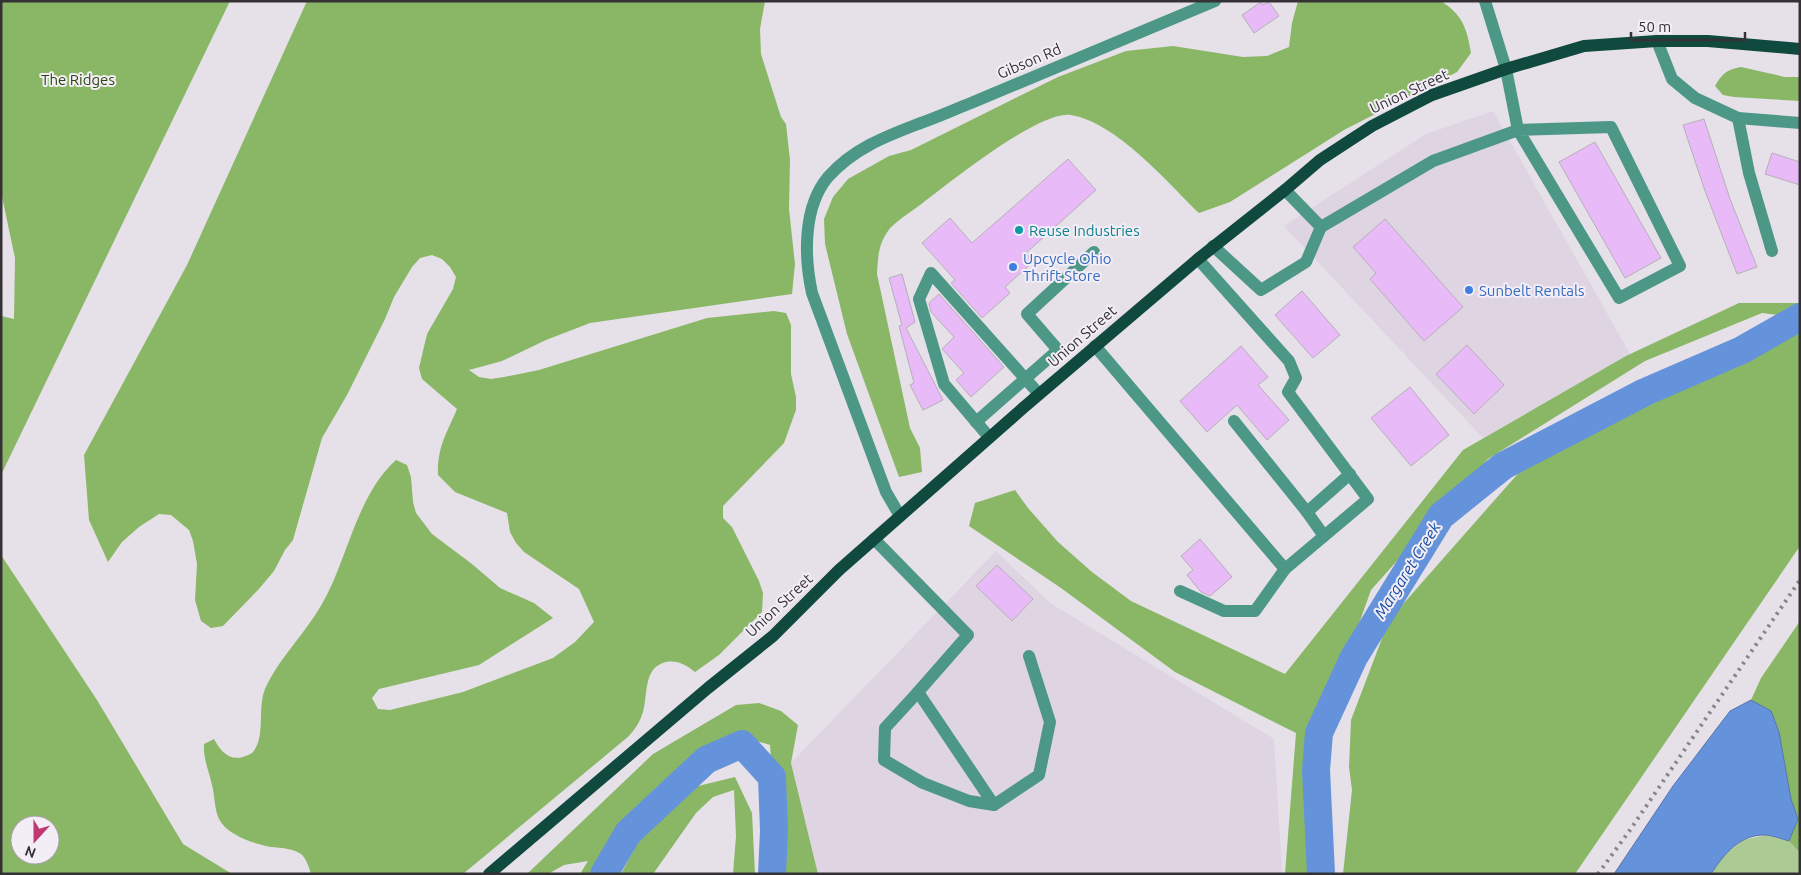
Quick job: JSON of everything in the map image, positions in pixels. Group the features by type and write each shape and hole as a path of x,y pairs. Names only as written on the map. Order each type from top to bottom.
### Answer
{"main road":[{"name":"Union Street","path":"489,874 772,636 874,539 1198,258 1320,160 1372,126 1432,95 1506,69 1584,46 1657,41 1708,41 1800,49"}],"street":[{"name":"Gibson Rd","path":"900,516 886,492 812,293 808,264 810,216 819,191 828,178 847,158 875,141 1214,1"},
{"path":"1213,246 1261,290 1306,262 1321,227 1433,161 1518,130 1611,127 1680,266 1619,298 1518,130 1506,69 1485,1"},
{"path":"1657,41 1672,79 1695,98 1738,118 1800,123"},
{"path":"1738,118 1749,173 1772,251"},
{"path":"1285,190 1321,227"},
{"path":"1072,366 1027,314 1094,252"},
{"path":"1180,591 1224,611 1255,611 1285,569 1368,499 1288,392 1296,378 1289,361 1198,258"},
{"path":"989,438 944,384 919,299 931,274 1040,394"},
{"path":"1095,346 1285,569"},
{"path":"976,422 1058,350"},
{"path":"1234,421 1324,536"},
{"path":"1307,512 1350,474"},
{"path":"874,539 968,635 885,728 884,760 923,783 969,802 994,805 1039,775 1050,722 1030,656"},
{"path":"918,692 994,805"}],"shaded area":[{"name":"Sunbelt Rentals","path":"1493,111 1630,354 1483,438 1284,226 1426,134"},
{"path":"996,551 1050,603 1274,739 1282,874 818,874 791,763"}],"green space":[{"name":"The Ridges","path":"1,1 230,1 1,475 1,316 14,319 15,258 1,192"},
{"path":"307,1 765,1 760,29 761,54 781,117 786,124 790,160 789,209 795,264 792,294 590,323 546,340 502,361 469,370 479,377 491,379 504,377 539,370 707,318 774,311 786,313 791,325 791,374 796,397 796,410 784,443 723,506 723,518 732,527 759,581 763,593 762,612 719,655 695,672 678,662 666,662 653,670 648,682 643,712 629,736 463,874 311,874 304,858 298,852 264,846 249,841 234,834 223,825 216,811 204,749 204,744 214,739 225,754 238,758 250,754 257,746 265,689 277,667 322,604 371,491 396,460 407,465 411,477 416,513 432,534 500,588 534,603 553,618 479,665 379,689 372,698 378,709 390,710 463,692 553,658 575,642 594,622 579,589 524,552 516,543 510,532 507,513 455,492 438,475 441,448 457,409 422,379 419,368 427,334 453,289 456,277 442,259 432,255 420,258 412,267 394,297 347,395 322,438 293,540 285,550 274,571 223,626 211,628 201,621 195,600 197,564 193,541 189,530 171,515 159,514 139,527 122,542 108,562 89,520 84,455 187,265"},
{"path":"1298,1 1441,1 1463,23 1471,53 1457,72 1344,130 1230,202 1199,213 1156,170 1123,141 1106,129 1088,120 1071,115 1056,117 1038,124 994,150 972,166 894,224 882,241 879,252 877,274 910,428 920,448 922,472 899,477 847,334 825,244 824,219 833,197 848,179 889,156 911,150 1058,77 1126,51 1173,46 1243,57 1267,56 1289,47 1292,23"},
{"path":"1741,67 1785,77 1800,77 1800,101 1723,95 1715,86 1728,71"},
{"path":"1739,303 1800,303 1800,318 1762,313 1645,361 1488,459 1371,590 1334,693 1315,736 1319,868 1317,874 1285,874 1296,733 1175,672 1061,588 969,526 975,503 1015,490 1058,542 1092,572 1131,601 1285,674 1463,450 1626,356"},
{"path":"1786,323 1800,330 1800,546 1575,874 1343,874 1352,790 1349,767 1351,720 1389,620 1529,461 1767,336"},
{"path":"1,555 97,700 183,844 232,874 1,874"},
{"path":"1800,621 1800,853 1789,841 1798,819 1751,700 1761,678"},
{"path":"759,703 781,711 798,725 791,763 818,874 779,874 770,745 747,738 722,738 704,754 684,766 656,788 597,874 580,874 588,861 564,865 548,874 527,874 653,754 736,705"},
{"path":"735,777 752,813 755,874 733,874 736,836 734,790 713,797 696,813 653,874 621,874 642,835 657,816 694,787"},
{"path":"1766,835 1789,841 1800,853 1800,874 1711,874 1724,855 1743,840"}],"water":[{"path":"1751,700 1771,711 1779,732 1791,799 1798,819 1789,841 1766,835 1748,838 1727,853 1711,874 1614,874 1673,786 1730,711"}],"building":[{"path":"1261,2 1263,5 1269,2 1279,16 1254,33 1242,15"},
{"path":"1704,119 1730,199 1757,267 1737,274 1705,191 1683,125"},
{"path":"1595,142 1661,258 1625,278 1559,162"},
{"path":"1772,153 1800,162 1800,185 1765,174"},
{"name":"Reuse Industries","path":"1068,159 1096,190 1026,253 1033,262 1005,287 1010,293 982,318 951,283 955,280 922,243 950,218 972,243"},
{"path":"1385,219 1463,307 1424,341 1370,279 1376,273 1353,247"},
{"path":"902,274 915,322 906,328 943,400 923,410 910,385 914,383 899,326 902,325 889,278"},
{"path":"1302,291 1340,335 1313,358 1275,315"},
{"path":"939,294 1004,367 971,397 956,380 964,373 942,349 954,337 931,312 929,303"},
{"path":"1467,345 1504,385 1474,414 1436,374"},
{"path":"1241,346 1268,377 1258,385 1289,420 1267,440 1237,405 1207,432 1180,401"},
{"path":"1410,387 1449,435 1411,466 1371,418"},
{"path":"1200,539 1232,577 1210,596 1201,592 1187,575 1193,570 1181,556"},
{"path":"997,565 1033,599 1012,621 976,586"}],"waterway":[{"name":"Margaret Creek","path":"1321,874 1316,770 1319,733 1354,657 1441,516 1503,466 1645,392 1742,350 1800,317"},
{"name":"Margaret Creek","path":"604,874 628,833 706,760 742,744 772,777 774,831 772,874"}],"railway":[{"path":"1598,874 1800,580"}],"place":[{"name":"Reuse Industries","path":"1019,230"},
{"name":"Upcycle Ohio Thrift Store","path":"1013,267"},
{"name":"Sunbelt Rentals","path":"1469,290"}]}
